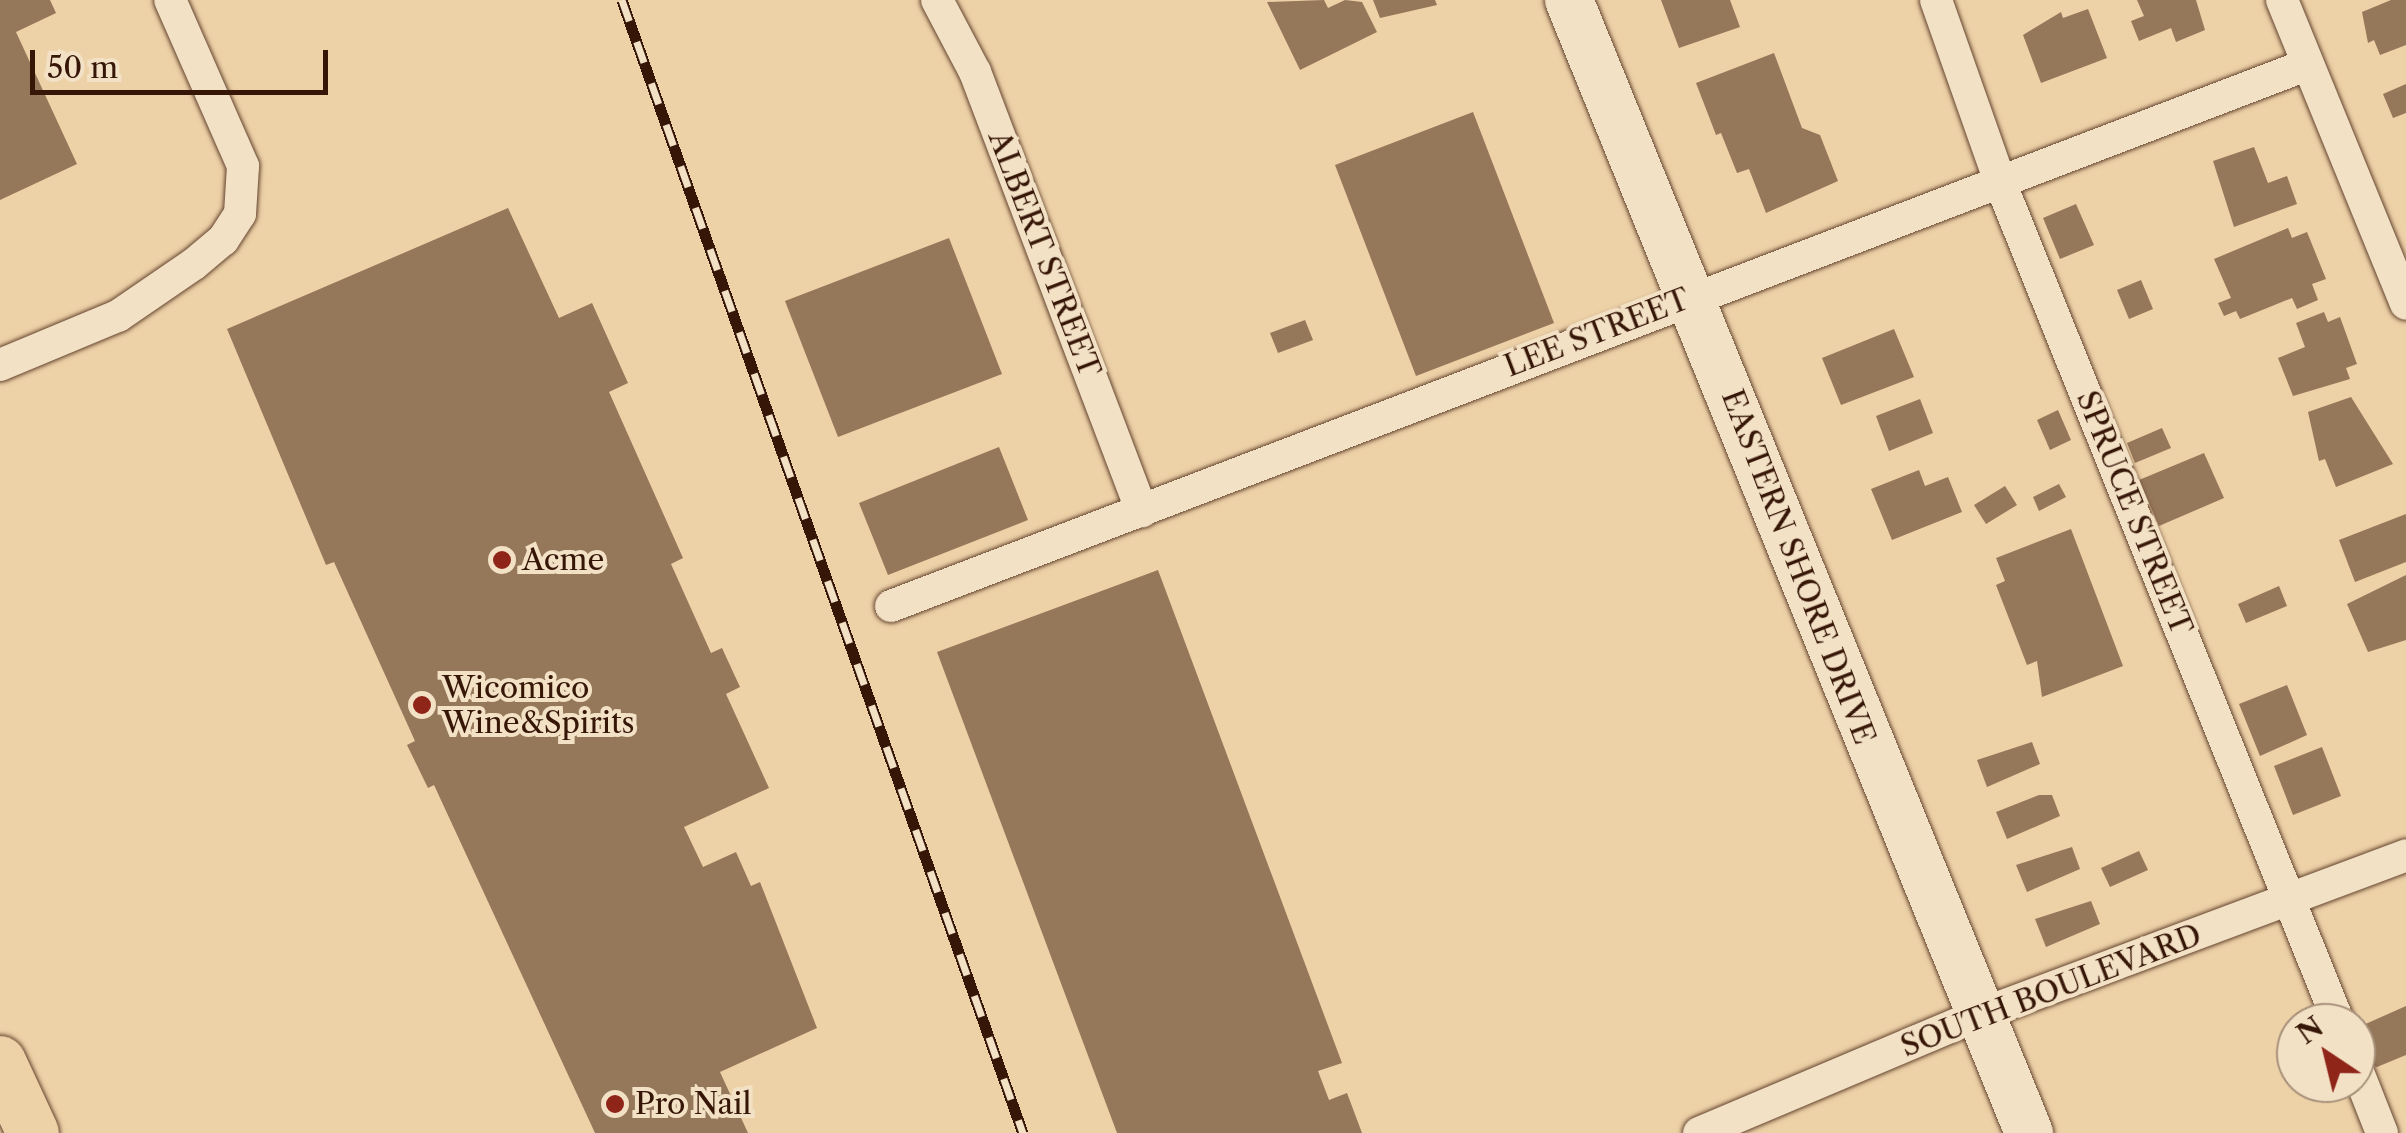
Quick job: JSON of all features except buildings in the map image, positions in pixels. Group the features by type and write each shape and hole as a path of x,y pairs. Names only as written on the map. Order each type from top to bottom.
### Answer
{"main road":[{"path":"0,1062 33,1133"}],"street":[{"path":"0,365 118,316 223,240 240,214 243,166 170,0"},
{"name":"ALBERT STREET","path":"937,0 975,72 1142,511"},
{"name":"EASTERN SHORE DRIVE","path":"1569,0 1693,296 2029,1133"},
{"name":"SPRUCE STREET","path":"1936,0 2000,182 2331,1003"},
{"path":"2282,0 2306,65 2399,265 2406,304"},
{"name":"LEE STREET","path":"891,606 1693,296 2306,65"},
{"name":"SOUTH BOULEVARD","path":"1699,1133 1979,1015 2292,902 2406,856"},
{"path":"2370,1103 2382,1133"}],"railway":[{"path":"622,0 1023,1133"}],"place":[{"name":"Acme","path":"502,560"},
{"name":"Wicomico Wine&Spirits","path":"422,705"},
{"name":"Pro Nail","path":"615,1104"}]}
